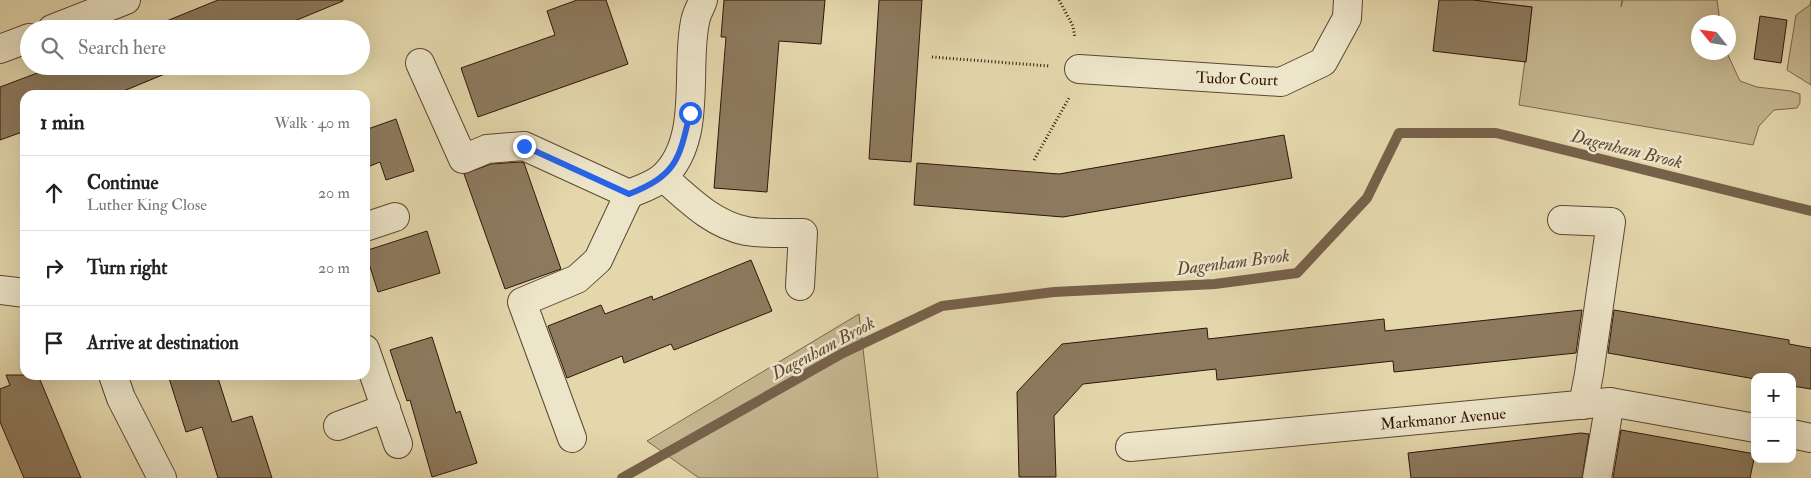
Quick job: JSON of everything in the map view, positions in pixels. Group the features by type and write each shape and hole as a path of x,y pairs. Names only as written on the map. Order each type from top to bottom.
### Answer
{"street":[{"path":"75,20 126,0"},
{"path":"572,438 522,302 577,279 598,260 629,194 653,184 663,177 675,163 682,146 690,113 695,22 703,0"},
{"name":"Tudor Court","path":"1079,69 1281,82 1323,62 1347,18 1348,0"},
{"path":"0,49 20,41"},
{"path":"420,63 463,159 487,149 524,146 629,194"},
{"path":"663,177 698,208 723,224 746,231 803,233 800,286"},
{"path":"370,224 395,217"},
{"path":"1562,220 1610,222 1583,405"},
{"path":"0,290 20,292"},
{"path":"370,363 398,444"},
{"path":"115,380 121,398 162,478"},
{"path":"1597,478 1610,402"},
{"name":"Markmanor Avenue","path":"1130,447 1610,402 1751,427"},
{"path":"338,426 386,408"},
{"path":"1796,435 1811,438"}],"path":[{"path":"1034,160 1070,96 1079,69 1073,26 1059,0"},
{"path":"932,57 1079,69"}],"shaded area":[{"path":"1473,0 1622,0 1621,7 1623,0 1717,0 1719,15 1691,15 1691,60 1730,60 1740,81 1757,87 1791,91 1800,94 1800,103 1797,108 1774,110 1759,126 1753,145 1519,105 1532,7"},
{"path":"1811,0 1811,85 1787,70 1796,15 1810,5"},
{"path":"859,314 878,478 699,478 647,441"}],"building":[{"path":"218,0 343,0 297,20 169,20"},
{"path":"577,0 606,0 628,64 478,117 461,68 555,35 547,11"},
{"path":"724,0 825,0 821,44 779,41 767,192 714,188 726,37 721,37"},
{"path":"879,0 922,0 911,162 869,159"},
{"path":"1439,0 1473,0 1532,7 1526,62 1433,51"},
{"path":"1760,16 1787,20 1781,63 1754,59"},
{"path":"32,75 162,75 126,90 20,90 20,133 0,140 0,87"},
{"path":"396,119 414,171 386,180 380,162 370,166 370,128"},
{"path":"1284,135 1292,178 1063,217 914,205 917,163 1059,174"},
{"path":"524,163 561,269 505,289 464,174 491,164"},
{"path":"427,231 440,273 378,292 370,267 370,249"},
{"path":"751,260 772,311 674,350 671,344 624,363 622,356 567,378 548,326 601,305 605,314 652,296 653,300"},
{"path":"1582,310 1576,353 1394,372 1393,361 1217,380 1216,369 1083,384 1054,416 1056,477 1019,477 1017,392 1062,344 1207,328 1208,339 1384,319 1385,331"},
{"path":"1614,310 1789,340 1789,344 1811,348 1811,389 1796,387 1796,373 1751,373 1751,378 1608,353"},
{"path":"432,337 456,413 460,411 477,463 432,477 410,400 407,401 390,350"},
{"path":"6,375 20,375 20,380 40,380 81,478 24,478 0,422 0,389 10,385"},
{"path":"170,380 219,380 232,422 252,416 272,478 218,478 202,427 186,432"},
{"path":"1621,430 1751,453 1751,463 1753,463 1750,478 1613,478"},
{"path":"1581,433 1589,434 1582,478 1411,478 1408,453"}],"waterway":[{"name":"Dagenham Brook","path":"622,478 843,353 942,306 1054,292 1215,284 1297,273 1367,198 1399,133 1496,133 1811,211"}],"route":[{"path":"524,146 629,194 653,184 663,177 675,163 682,146 690,113"}]}
